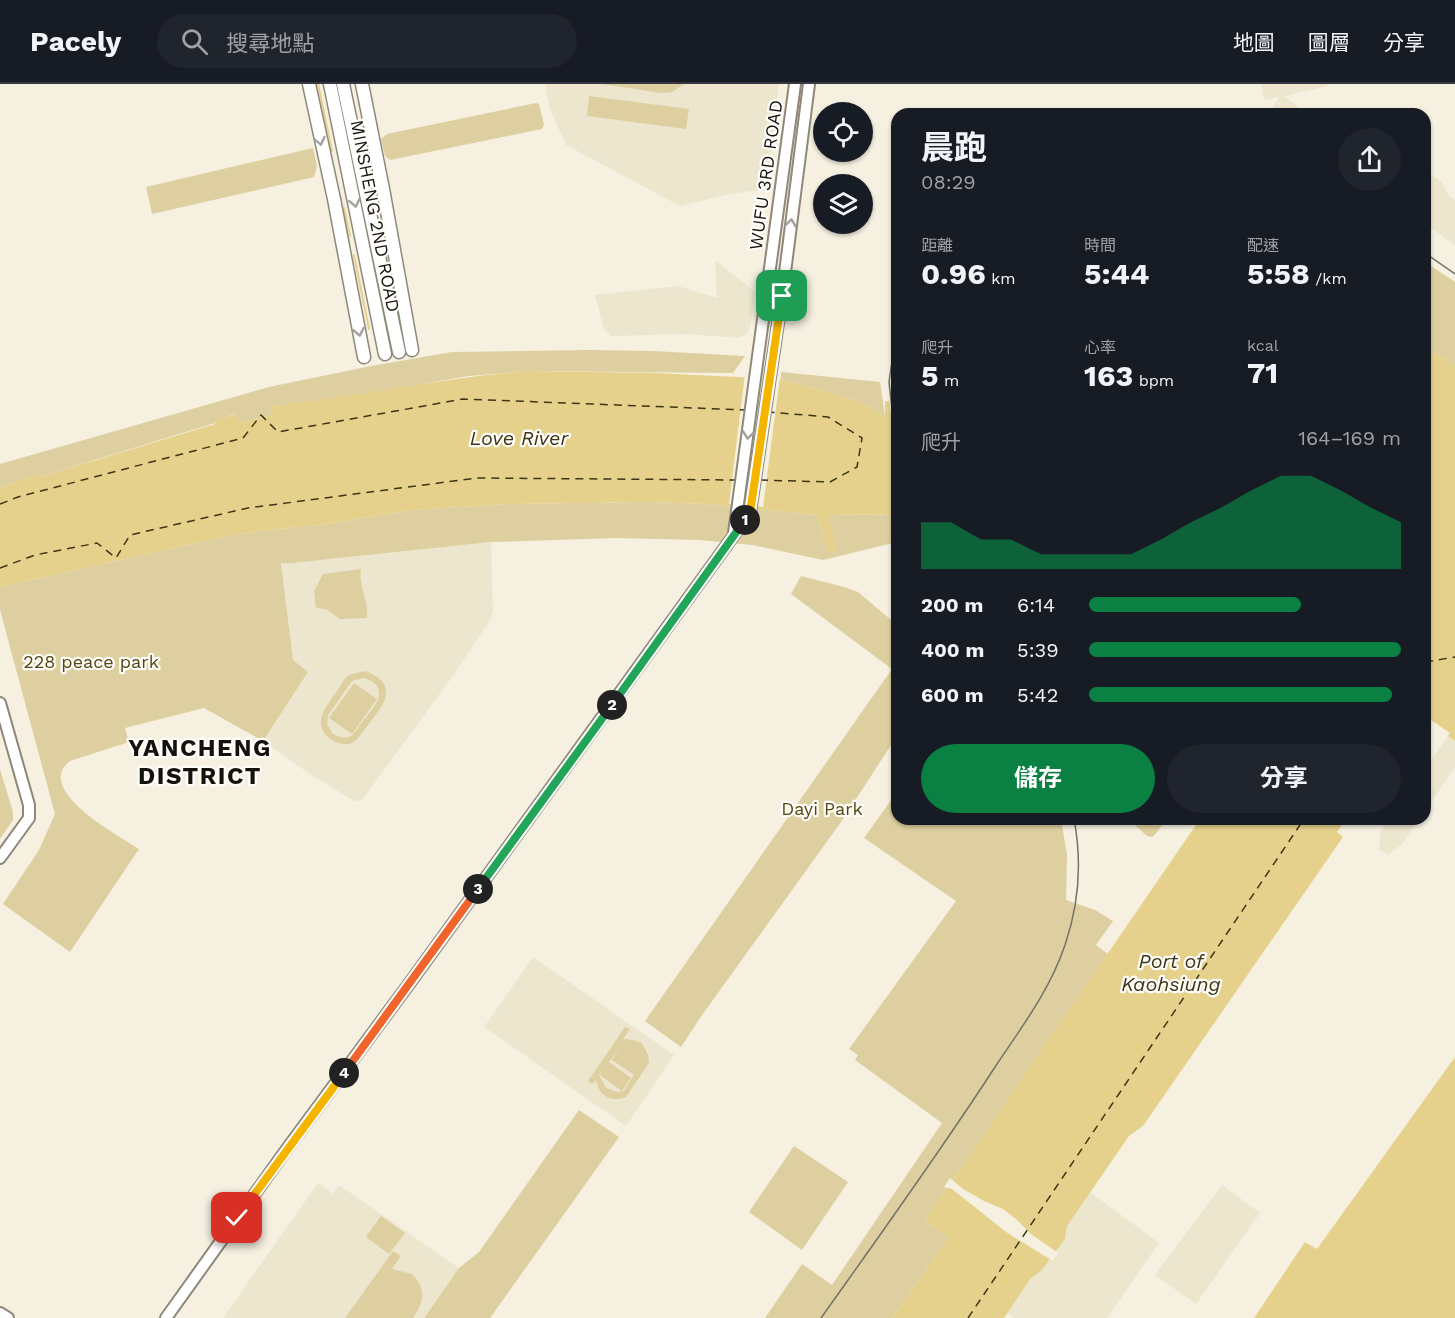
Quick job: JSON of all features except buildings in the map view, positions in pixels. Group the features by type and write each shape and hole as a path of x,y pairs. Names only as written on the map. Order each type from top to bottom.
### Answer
{"main road":[{"path":"309,84 338,218 364,357"},
{"name":"MINSHENG 2ND ROAD","path":"330,84 385,354"},
{"path":"343,84 405,351 383,189 362,84"}],"street":[{"name":"WUFU 3RD ROAD","path":"744,512 756,377 795,84"},
{"name":"WUFU 3RD ROAD","path":"744,512 782,296 809,84"},
{"path":"166,1318 294,1138 455,922 734,535 744,512"},
{"path":"0,703 30,805 29,818 0,858"},
{"path":"0,1312 8,1318"}],"shaded area":[{"path":"545,84 779,84 766,189 730,194 680,206 566,145 550,109"},
{"path":"1261,84 1330,84 1284,96 1299,108 1273,108 1279,97 1264,100"},
{"path":"1431,175 1442,182 1448,195 1455,200 1455,245 1431,228"},
{"path":"715,260 755,292 751,323 747,334 738,338 687,334 611,336 604,329 595,295 678,286 717,298"},
{"path":"491,542 493,611 490,620 452,677 362,800 354,801 263,741 308,672 293,660 281,562 292,563"},
{"path":"1448,736 1455,741 1455,767 1431,802 1431,760"},
{"path":"1385,825 1415,825 1402,844 1388,855 1379,849 1380,832"},
{"path":"533,957 674,1055 626,1126 484,1027"},
{"path":"318,1183 333,1194 339,1185 459,1268 424,1318 223,1318"},
{"path":"1222,1185 1260,1213 1196,1304 1155,1275"},
{"path":"1090,1192 1159,1243 1107,1318 1014,1318 1007,1313 1031,1278 1042,1270 1065,1239 1067,1226"}],"green space":[{"path":"602,84 684,84 672,92 661,93"},
{"path":"589,96 689,109 686,129 587,116"},
{"path":"539,104 544,125 542,129 390,160 385,156 381,139 387,134"},
{"path":"313,148 317,166 314,177 152,214 146,187"},
{"path":"1431,266 1455,282 1455,366 1431,350"},
{"path":"589,350 745,356 733,373 526,371 469,376 328,400 270,406 271,415 239,423 235,414 216,420 215,423 36,478 34,475 0,488 0,464 269,387 452,352"},
{"path":"781,372 880,382 885,416 855,400 781,379"},
{"name":"228 peace park","path":"649,502 706,504 817,515 828,551 836,550 827,514 891,515 891,543 823,560 752,545 700,540 617,538 491,542 281,563 293,660 308,672 263,741 204,708 125,728 129,742 70,761 61,773 62,785 70,798 98,823 139,849 70,952 3,904 39,850 55,814 0,610 0,587 228,536 413,510 511,504"},
{"path":"361,569 367,618 340,619 326,609 316,608 314,591 323,574"},
{"name":"Dayi Park","path":"801,576 858,592 891,620 891,668 791,594"},
{"name":"Dayi Park","path":"891,670 891,745 841,822 681,1047 645,1021"},
{"path":"366,671 383,683 386,696 374,718 357,739 348,744 336,742 323,731 321,719 323,713 348,676","holes":["364,678 372,682 379,692 378,698 356,731 346,737 333,734 327,724 328,715 352,681"]},
{"path":"354,683 377,699 352,734 329,718"},
{"path":"0,769 13,812 13,820 0,839"},
{"path":"891,800 891,825 1062,825 1067,855 1066,900 1095,910 1113,921 1096,945 1108,954 925,1220 949,1237 892,1318 765,1318 802,1264 832,1285 942,1123 855,1060 858,1055 849,1049 956,901 864,838"},
{"path":"1135,825 1162,825 1153,837 1147,836"},
{"path":"625,1027 630,1029 623,1039 642,1043 649,1063 626,1097 615,1099 606,1097 596,1080 592,1084 588,1081","holes":["620,1047 612,1060 634,1075 624,1091 617,1092 606,1088 599,1075 606,1067 600,1075 622,1091 631,1078 609,1062"]},
{"path":"579,1110 619,1137 490,1318 424,1318 459,1268 479,1252"},
{"path":"794,1146 848,1182 802,1250 749,1212"},
{"path":"381,1216 405,1233 389,1254 366,1237"},
{"path":"393,1251 401,1256 392,1269 412,1274 422,1290 420,1306 413,1318 345,1318"}],"water":[{"path":"1431,350 1455,366 1455,741 1448,736 1450,733 1431,720"},
{"name":"Love River","path":"526,371 655,373 781,379 855,400 885,416 885,401 891,402 891,515 828,514 837,550 828,551 817,515 706,504 649,502 511,504 413,510 228,536 0,587 0,488 34,475 36,478 215,424 216,420 236,414 239,423 271,415 270,406"},
{"name":"Port of Kaohsiung","path":"1196,825 1342,825 1337,832 1343,837 1143,1126 1129,1136 1067,1226 1065,1239 1042,1270 1031,1278 1004,1318 892,1318 949,1237 925,1220"},
{"path":"1455,1057 1455,1318 1254,1318 1305,1242 1317,1249"}],"pier":[{"path":"745,374 780,377 763,507 729,504"},
{"path":"950,1178 963,1189 1003,1209 1016,1219 1031,1234 1058,1253 1053,1261 1006,1232 952,1189 944,1187"}],"waterway":[{"path":"318,84 332,151"},
{"path":"344,208 350,236"},
{"path":"354,255 369,329"}],"ferry route":[{"path":"0,504 18,497 243,438 261,415 278,432 463,399 746,410"},
{"path":"760,480 830,482 857,467 862,438 828,417 769,412"},
{"path":"0,568 35,555 97,543 116,558 130,535 248,508 477,478 738,480"},
{"path":"1431,661 1455,657"},
{"path":"968,1318 1300,825"}],"tram line":[{"path":"1431,257 1455,274"},
{"path":"891,368 889,382 891,400"},
{"path":"821,1318 953,1130 1025,1023 1051,978 1070,930 1076,898 1078,851 1075,825"}],"district":[{"name":"YANCHENG DISTRICT","path":"200,762"}],"route":[{"path":"237,1218 450,929 750,513 782,296"}]}
